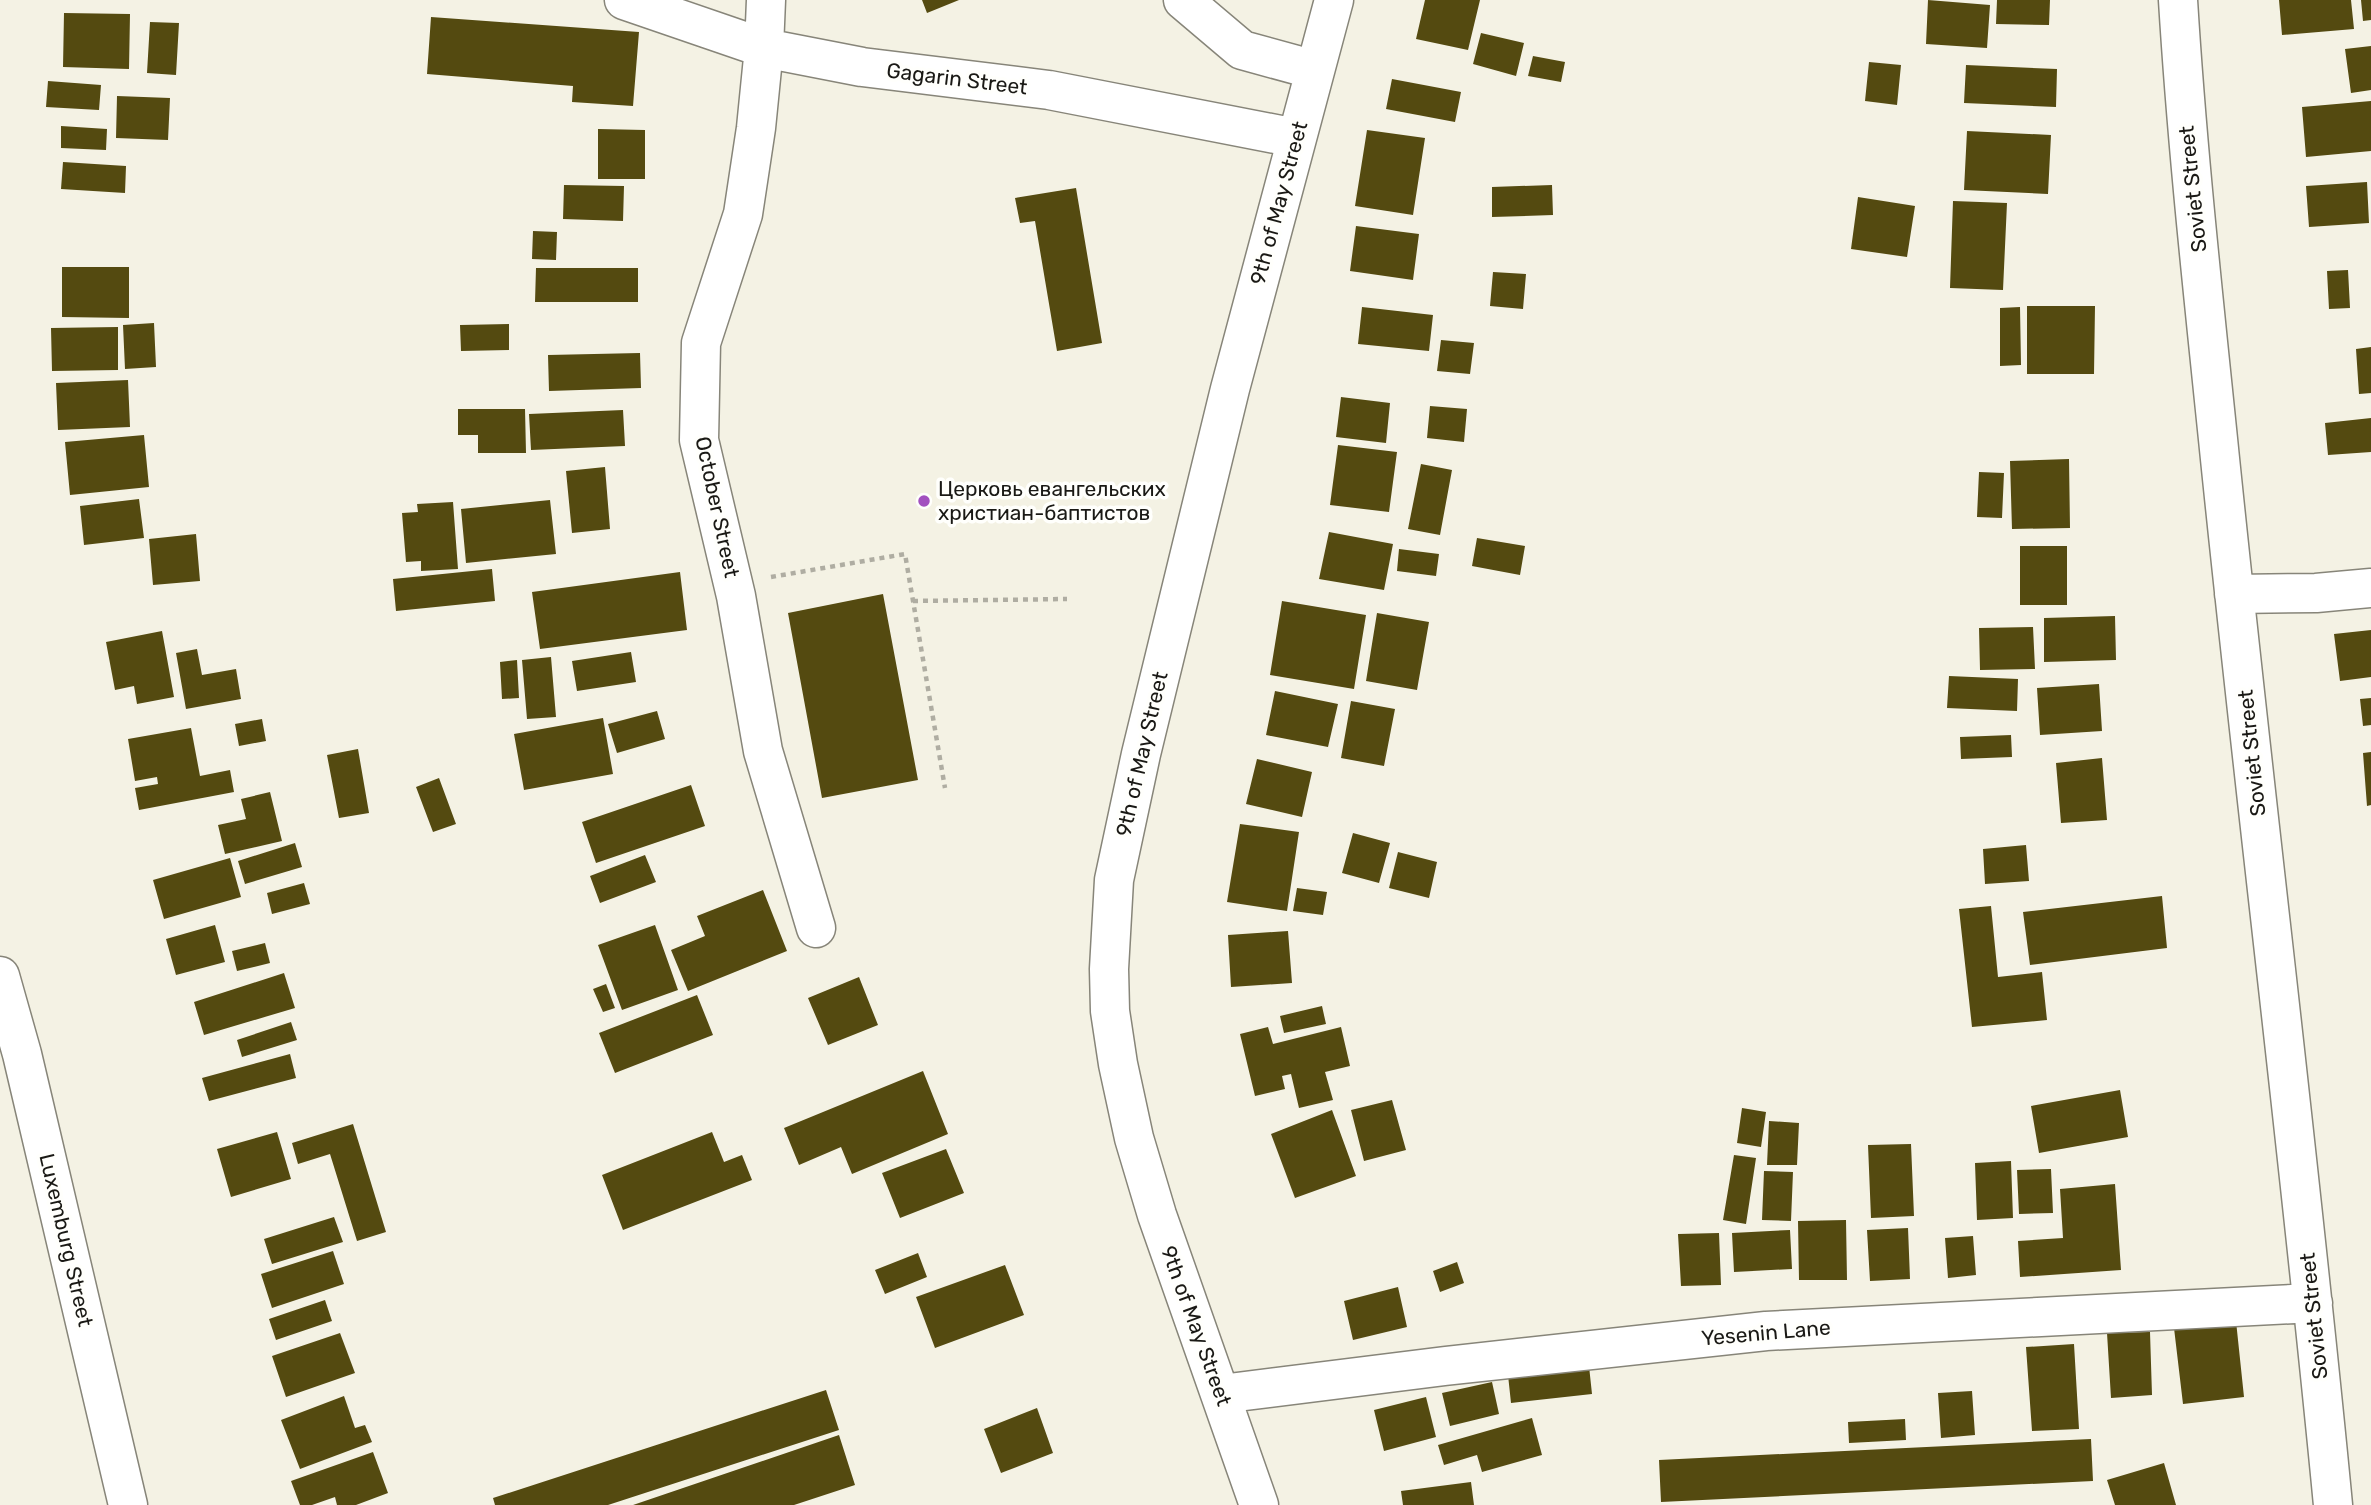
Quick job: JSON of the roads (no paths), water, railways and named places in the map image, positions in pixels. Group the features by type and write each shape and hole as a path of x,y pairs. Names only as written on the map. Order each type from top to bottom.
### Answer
{"street":[{"name":"Gagarin Street","path":"624,0 764,48 862,67 1049,90 1296,138"},
{"name":"October Street","path":"766,0 756,128 743,214 701,343 699,440 733,583 763,751 817,928"},
{"path":"1183,0 1242,50 1315,70"},
{"name":"9th of May Street","path":"1259,1505 1157,1215 1134,1138 1110,1011 1109,969 1114,880 1141,754 1230,389 1334,0"},
{"name":"Soviet Street","path":"2178,0 2185,113 2234,594 2333,1505"},
{"path":"2234,594 2316,593 2371,588"},
{"name":"Luxemburg Street","path":"0,976 22,1054 128,1505"},
{"name":"Yesenin Lane","path":"1221,1394 1458,1364 1766,1331 2313,1303"}],"place":[{"name":"Церковь евангельских христиан-баптистов","path":"924,501"}]}
